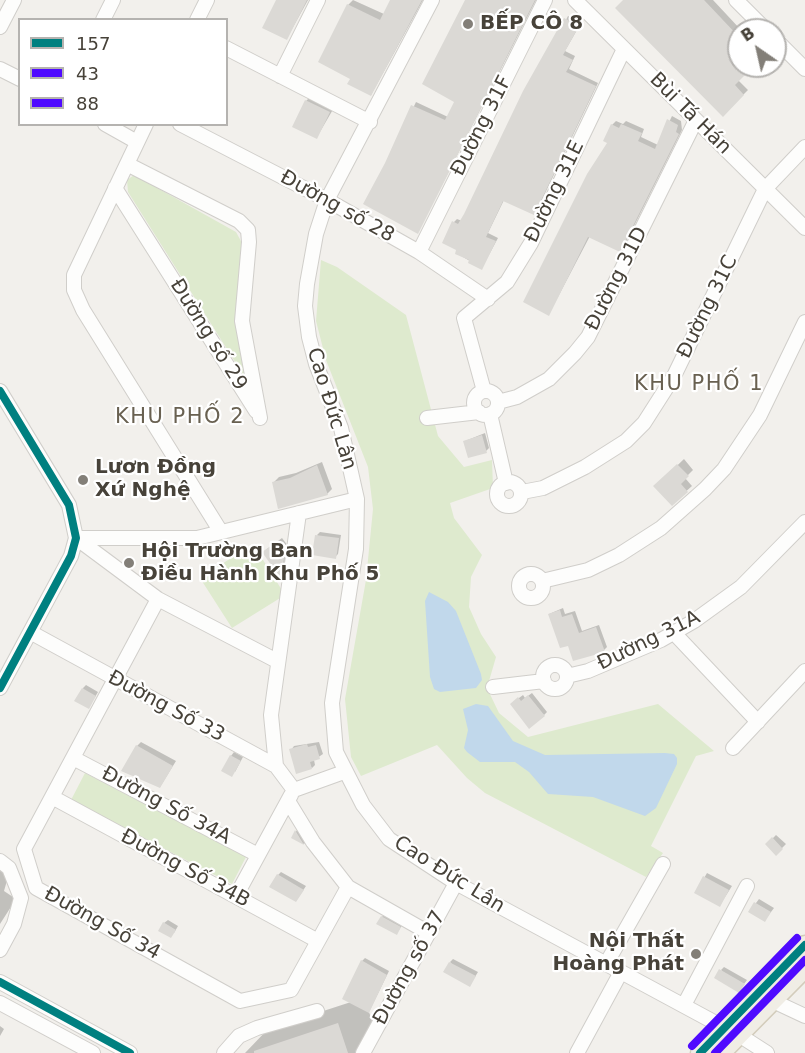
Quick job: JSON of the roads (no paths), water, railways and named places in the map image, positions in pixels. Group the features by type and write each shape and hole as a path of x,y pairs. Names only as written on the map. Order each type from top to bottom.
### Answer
{"main road":[{"path":"722,1053 732,1031 805,945"},
{"path":"700,1053 773,1001 805,968"}],"street":[{"path":"0,27 14,0"},
{"path":"104,18 113,0"},
{"path":"198,18 207,0"},
{"path":"280,76 318,0"},
{"name":"Cao Đức Lân","path":"432,0 370,122 327,200 310,259 305,306 316,364 341,428 357,499 356,549 332,703 336,752 344,772 363,805 389,838 456,883 732,1031 767,1053"},
{"name":"Đường 31F","path":"419,252 545,0"},
{"name":"Bùi Tá Hán","path":"575,0 805,228"},
{"path":"736,0 754,18"},
{"path":"228,49 370,122"},
{"name":"Đường 31E","path":"484,391 464,318 507,282 531,243 624,49"},
{"path":"787,51 805,69"},
{"path":"0,69 18,78"},
{"name":"Đường 31D","path":"498,402 517,397 549,379 588,337 696,120"},
{"path":"109,126 137,142"},
{"path":"145,126 74,274 74,290 83,310 221,532"},
{"name":"Đường số 28","path":"184,126 327,200 419,252 488,299"},
{"name":"Đường 31C","path":"522,492 543,489 576,472 626,441 644,423 674,376 765,189 805,147"},
{"name":"Đường số 29","path":"115,188 260,418 242,321 248,230 239,220 127,164"},
{"path":"542,581 588,570 619,555 661,528 705,489 724,469 760,415 805,322"},
{"path":"0,391 69,505 76,538 71,556 0,688"},
{"path":"427,418 484,413 496,410 498,402 492,392 484,391 475,398 475,406 484,413 506,483"},
{"path":"506,483 518,485 522,492 518,503 511,507 503,505 497,495 499,487 506,483"},
{"path":"76,538 197,538 357,499"},
{"path":"276,766 271,716 277,661 300,524 299,513"},
{"name":"Đường 31A","path":"493,687 544,681 549,687 556,689 563,686 567,676 588,671 674,633 723,603 767,563 805,522"},
{"path":"76,538 158,599 277,661"},
{"name":"Đường Số 34","path":"158,599 24,849 36,888 240,1001 291,990 348,887"},
{"name":"Đường Số 33","path":"30,632 276,766 313,842 348,887"},
{"path":"674,633 758,722"},
{"path":"733,748 805,672"},
{"name":"Đường Số 34A","path":"73,758 258,855"},
{"path":"236,896 291,796 344,772"},
{"name":"Đường Số 34B","path":"52,797 318,941"},
{"path":"0,861 9,868 21,898 14,924 0,950"},
{"path":"606,964 663,864"},
{"name":"Đường số 37","path":"363,1053 456,883"},
{"path":"684,1005 747,886"},
{"path":"348,887 429,933"},
{"path":"577,1053 621,972"},
{"path":"0,982 130,1053"},
{"path":"773,1001 805,1016"},
{"path":"0,1003 93,1053"},
{"path":"224,1053 239,1036 257,1028 317,1011"}],"water":[{"path":"429,592 448,602 456,611 481,674 482,680 476,688 440,692 434,689 430,677 425,601"},
{"path":"476,704 488,706 513,741 545,755 665,753 674,754 677,764 656,808 645,816 593,797 548,794 529,772 515,762 480,762 467,752 464,748 468,730 463,709"}],"place":[{"name":"BẾP CÔ 8","path":"468,24"},
{"name":"Lươn Đồng Xứ Nghệ","path":"83,480"},
{"name":"Hội Trường Ban Điều Hành Khu Phố 5","path":"129,563"},
{"name":"Nội Thất Hoàng Phát","path":"696,954"}],"district":[{"name":"KHU PHỐ 1","path":"699,385"},
{"name":"KHU PHỐ 2","path":"180,418"}]}
